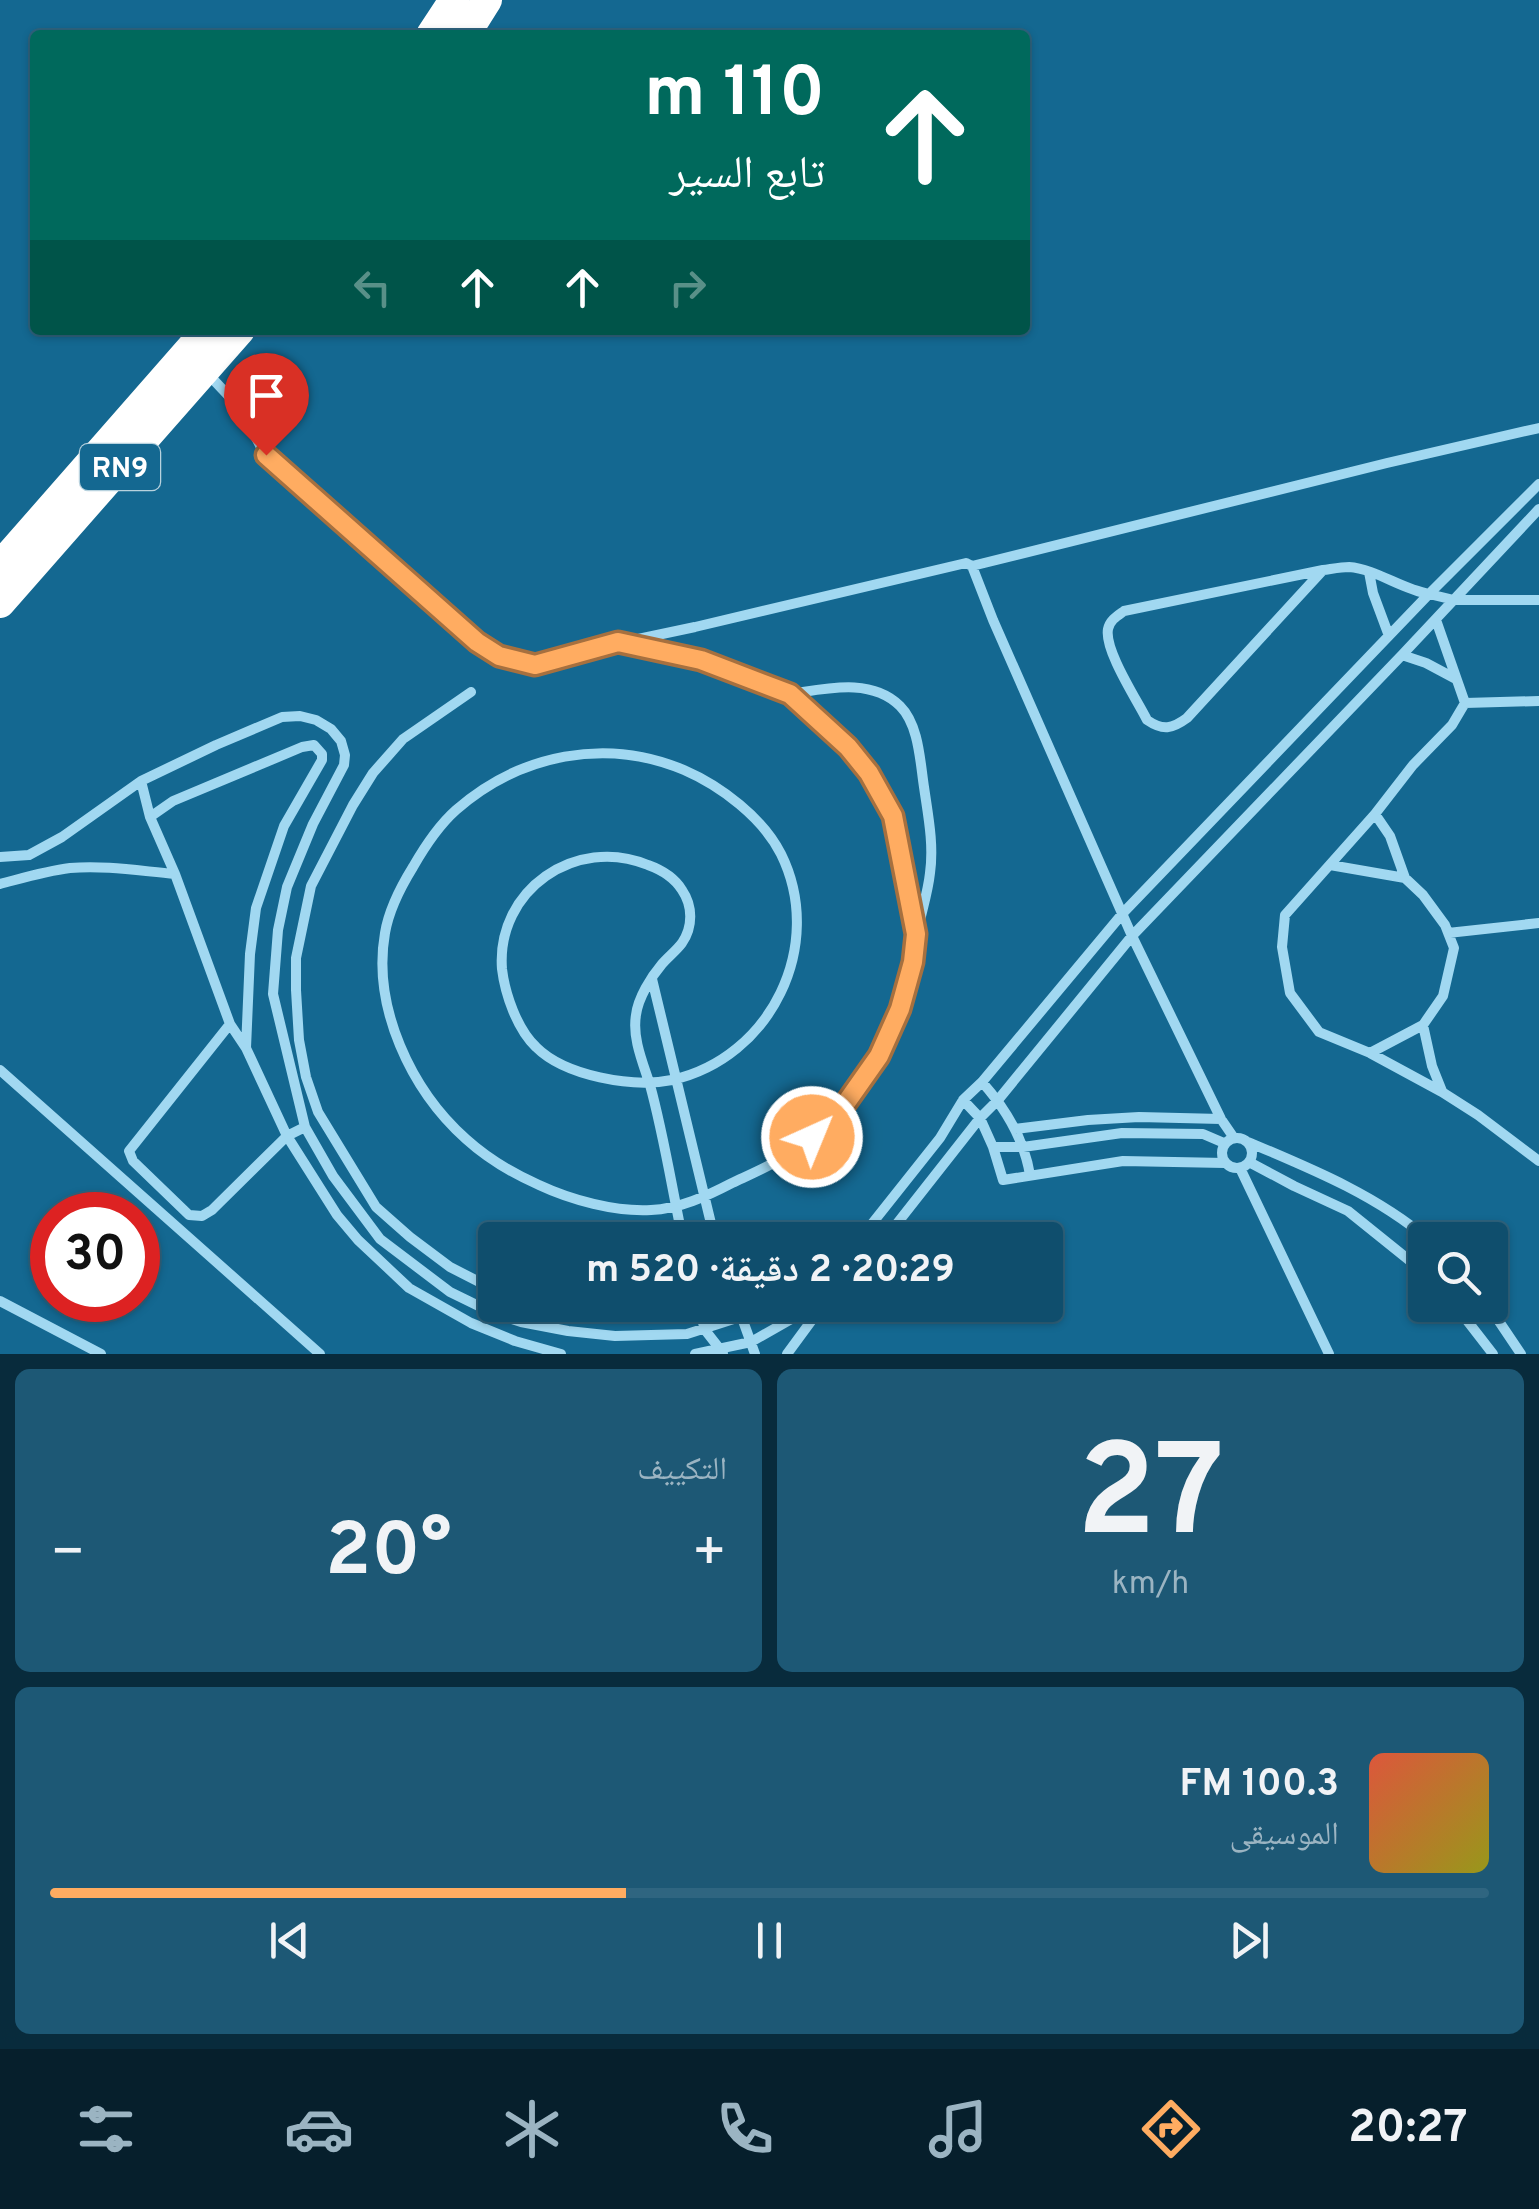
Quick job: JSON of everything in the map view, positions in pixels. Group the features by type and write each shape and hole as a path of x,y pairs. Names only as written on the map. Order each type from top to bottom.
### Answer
{"highway":[{"path":"434,30 454,0"},
{"path":"468,30 487,0"},
{"name":"RN9","path":"0,566 203,335"},
{"name":"RN9","path":"0,603 236,335"}],"street":[{"path":"204,370 241,409 266,455 488,650 511,661 535,665 618,642 966,563 972,566 1538,428"},
{"path":"873,1222 940,1138 963,1100 1123,913 1539,484"},
{"path":"898,1222 1132,936 1539,509"},
{"path":"972,566 1132,936 1229,1140"},
{"path":"1323,570 1187,718 1167,729 1147,720 1112,652 1107,633 1112,620 1124,611 1323,570 1348,567 1454,600 1539,600"},
{"path":"1368,572 1389,636"},
{"path":"1436,620 1465,703"},
{"path":"618,642 701,660 790,694 848,747 869,773 893,816 916,934"},
{"path":"1402,656 1456,679"},
{"path":"679,1222 675,1206 649,1082 641,1061 634,1019 652,978 684,942 691,908 685,893 674,878 653,866 628,858 587,858 558,867 528,890 511,913 502,943 502,976 521,1028 539,1050 568,1067 595,1076 649,1082 677,1079 732,1053 777,1002 787,979 798,935 795,896 780,854 760,824 724,793 666,762 619,753 568,755 528,765 488,786 454,812 432,836 395,898 385,934 382,978 388,1016 398,1044 440,1111 467,1140 510,1170 545,1188 610,1207 650,1210 675,1206 704,1197 782,1159 841,1110 879,1056 900,1009 913,962 929,884 931,840 916,740 910,720 895,700 865,688 790,694"},
{"path":"470,692 403,739 352,805 311,886 296,958 296,990 299,1040 318,1112 376,1206 450,1267 478,1281"},
{"path":"1465,703 1539,701"},
{"path":"1465,703 1452,725 1285,915 1282,947 1290,993 1319,1032 1442,1092 1538,1159"},
{"path":"0,857 29,855 62,838 141,781 282,717 300,716 332,729 341,741 344,765 313,824 287,887 274,961 273,994 305,1127 333,1176 380,1239 450,1292 478,1306"},
{"path":"150,817 173,801 302,747 314,745 322,754 284,826 256,908 246,1048"},
{"path":"141,781 150,817 230,1024 246,1048 287,1136 337,1215 384,1267 409,1288 472,1323 561,1354"},
{"path":"1370,1054 1423,1025 1443,996 1454,948 1423,895 1405,878 1390,836 1374,814"},
{"path":"1330,865 1405,878"},
{"path":"0,884 73,868 174,874"},
{"path":"1448,933 1539,923"},
{"path":"652,978 710,1222"},
{"path":"230,1024 129,1151 133,1161 189,1215 202,1216 287,1136 305,1127"},
{"path":"1423,1025 1442,1092"},
{"path":"0,1070 320,1354"},
{"path":"982,1082 1015,1129 1030,1175"},
{"path":"963,1100 980,1118 1003,1180 1123,1161 1225,1163 1235,1168 1245,1165 1348,1211 1408,1260"},
{"path":"1015,1129 1122,1118 1220,1119"},
{"path":"992,1147 1023,1147 1122,1133 1244,1139 1322,1172 1408,1225"},
{"path":"1225,1163 1221,1154 1229,1140"},
{"path":"1245,1165 1252,1152 1248,1142"},
{"path":"1245,1165 1329,1354"},
{"path":"0,1301 101,1354"},
{"path":"515,1341 521,1322 615,1336 687,1334 730,1322"},
{"path":"703,1322 722,1352"},
{"path":"744,1322 756,1354"},
{"path":"694,1354 722,1352 788,1322"},
{"path":"788,1354 808,1322"},
{"path":"1468,1322 1492,1354"},
{"path":"1499,1322 1521,1354"}],"route":[{"path":"266,455 477,642 499,656 535,665 618,642 701,660 790,694 848,747 869,773 893,816 916,934 913,962 900,1009 879,1056 841,1110 812,1137"}]}
